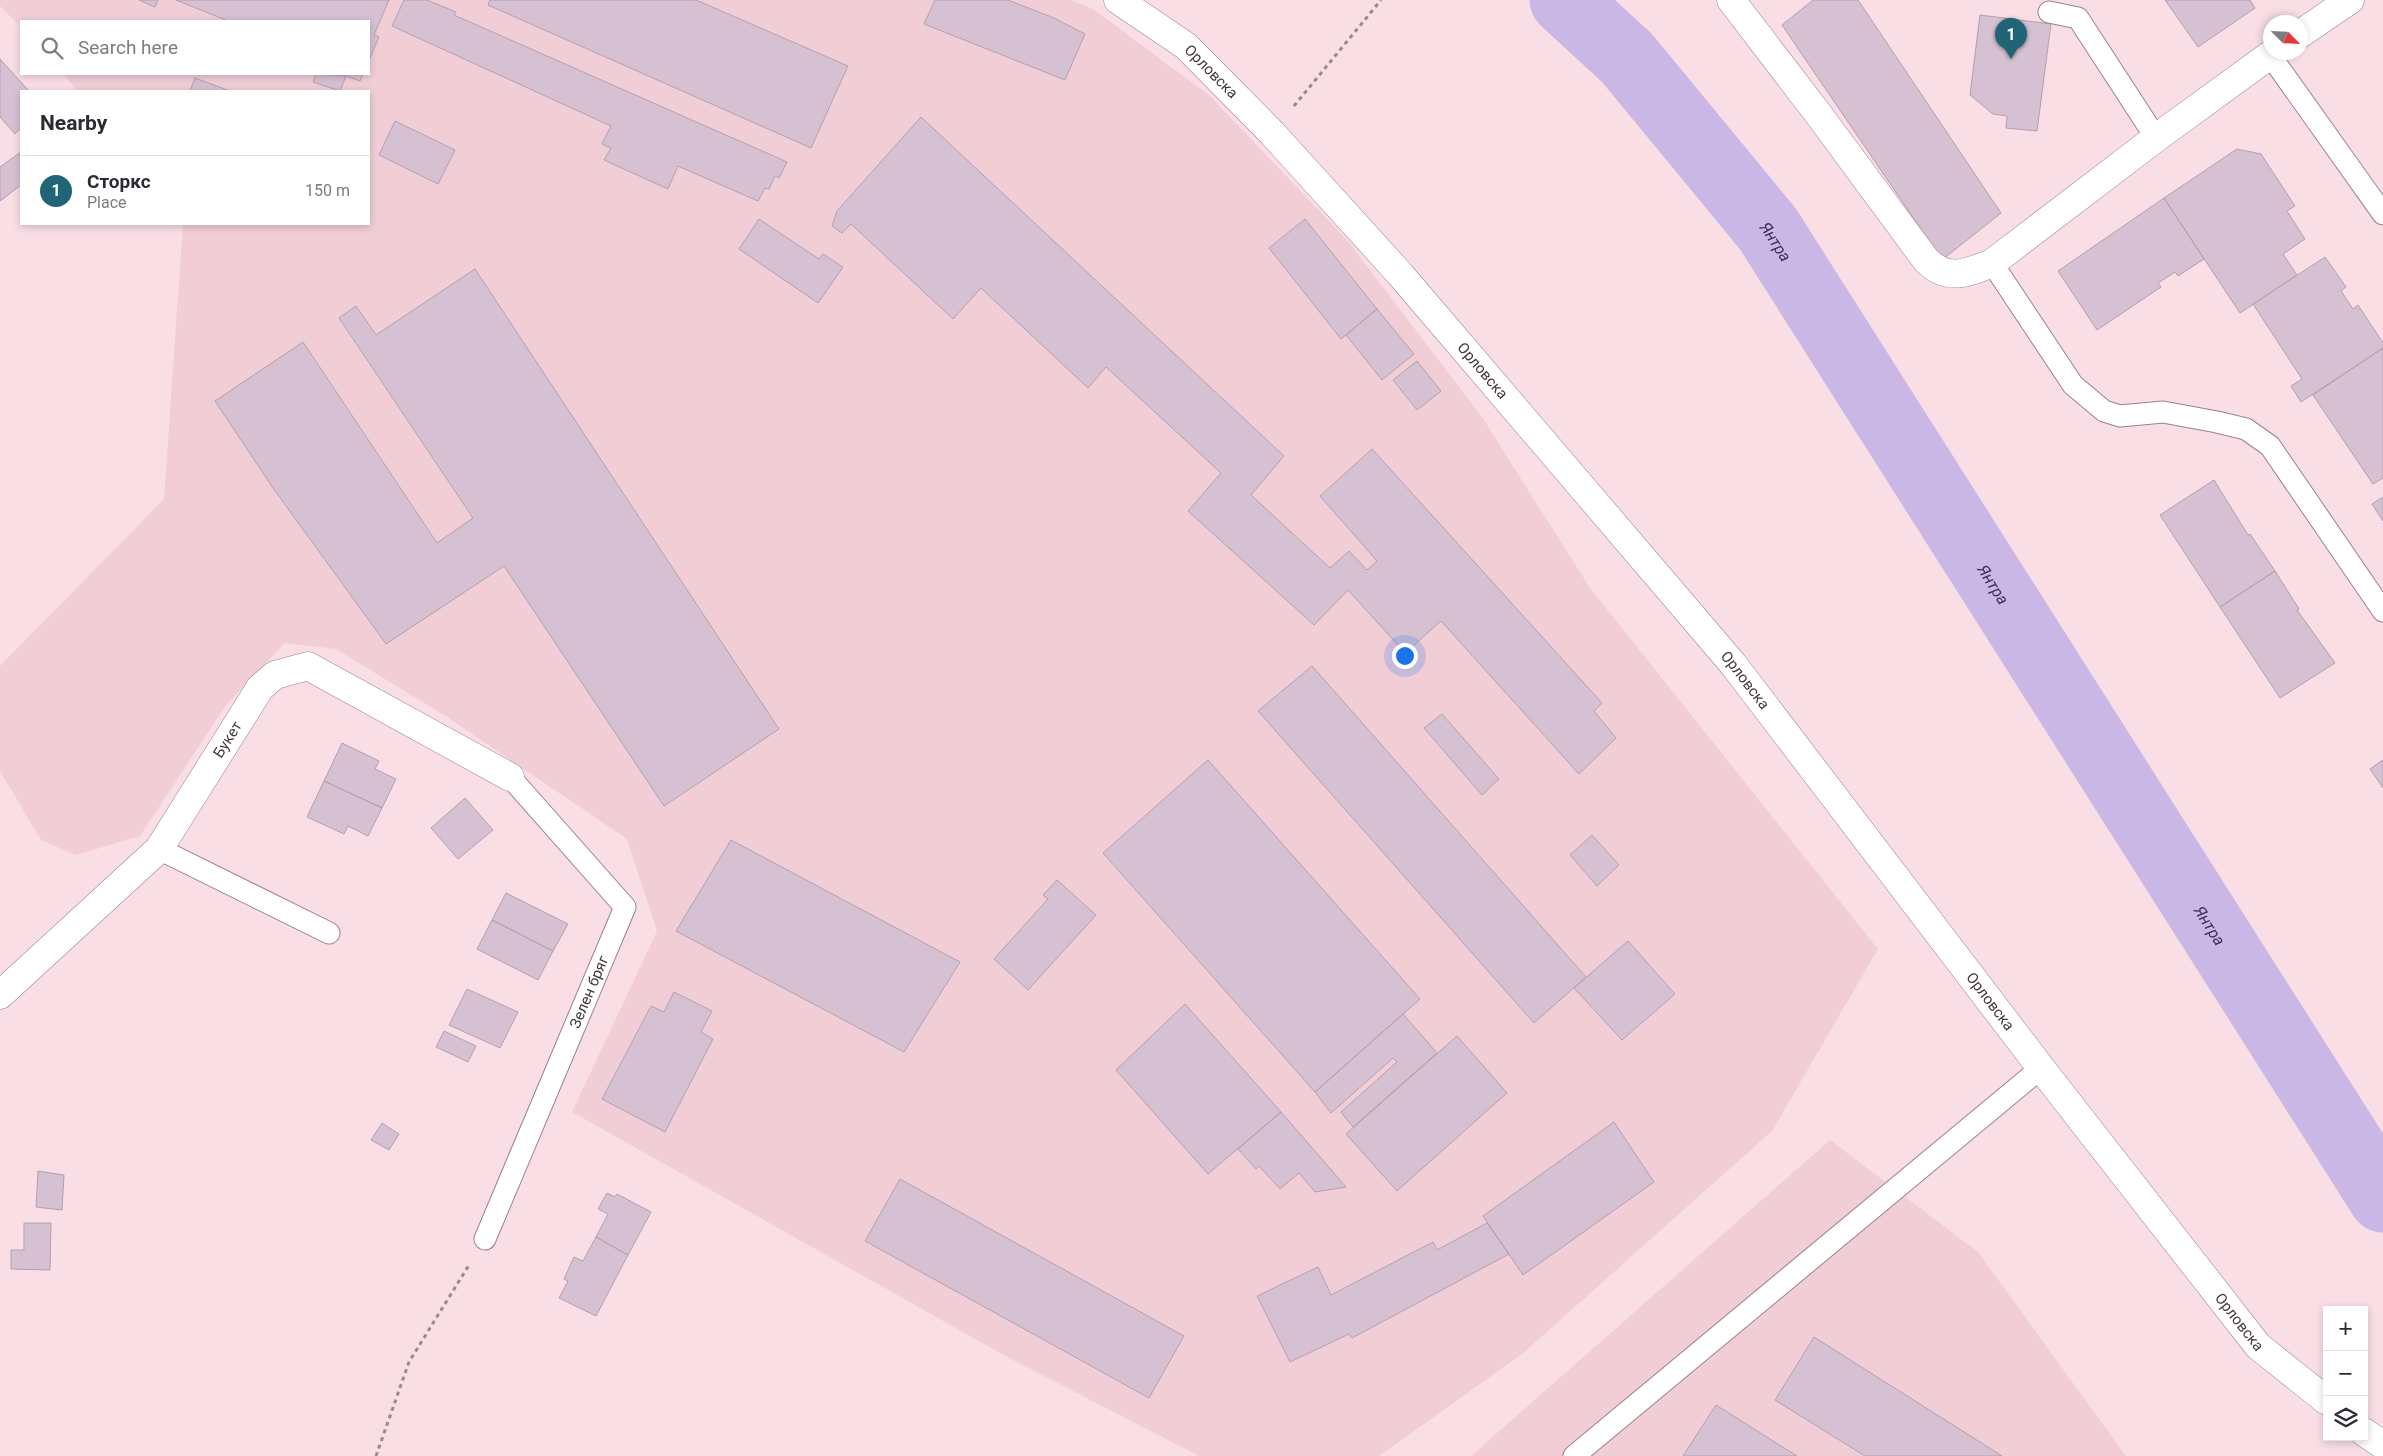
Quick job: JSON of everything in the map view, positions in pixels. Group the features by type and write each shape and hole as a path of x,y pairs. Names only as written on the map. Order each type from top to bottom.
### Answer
{"street":[{"name":"Орловска","path":"1118,0 1186,46 1272,133 1400,274 1733,664 2041,1068 2258,1346 2323,1398"},
{"path":"1731,0 1820,115 1929,264 1946,274 1975,270 1992,263 2156,138 2264,60"},
{"path":"2308,29 2350,0"},
{"name":"Букет","path":"0,995 159,849 260,688 275,675 308,666 510,777"},
{"path":"2368,1435 2383,1445"}],"lane":[{"path":"2049,12 2078,18 2156,138"},
{"path":"2276,60 2383,214"},
{"path":"1992,263 2073,385 2104,411 2120,416 2164,412 2217,422 2246,429 2270,446 2383,612"},
{"name":"Зелен бряг","path":"485,1239 624,907 510,777"},
{"path":"159,849 329,934"},
{"path":"1574,1456 2041,1068"}],"path":[{"path":"1272,133 1381,0"},
{"path":"376,1456 409,1362 485,1239"}],"shaded area":[{"path":"0,0 1071,0 1093,9 1210,96 1347,240 1482,417 1590,588 1878,949 1772,1131 1522,1354 1379,1456 1199,1456 1009,1358 572,1112 657,931 627,839 447,717 336,649 285,643 226,705 140,836 76,855 41,840 0,771 0,666 164,499 183,225 370,225 370,90 77,90 64,75 370,75 370,20 20,20 20,26 0,6"},
{"path":"1830,1140 1978,1252 2126,1456 1471,1456"}],"building":[{"path":"139,0 158,0 155,7"},
{"path":"176,0 389,0 374,35 379,37 370,58 370,20 226,20"},
{"path":"404,0 427,0 456,12 454,15 787,162 779,178 775,176 769,189 765,188 758,201 678,166 668,189 604,160 611,148 602,144 611,126 392,26"},
{"path":"490,0 696,0 848,66 811,148 488,5"},
{"path":"935,0 1008,0 1054,18 1085,34 1065,80 924,24"},
{"path":"1813,0 1858,0 2001,213 1942,260 1782,25"},
{"path":"2165,0 2250,0 2255,8 2198,47"},
{"path":"1980,15 2051,24 2037,131 2006,128 2007,116 1993,114 1970,95"},
{"path":"0,59 28,90 20,90 20,129 15,134 0,117"},
{"path":"316,75 346,76 340,90 313,82"},
{"path":"344,75 363,75 360,81"},
{"path":"195,78 227,90 190,90"},
{"path":"921,117 1284,456 1251,495 1330,568 1349,551 1367,570 1377,561 1320,496 1372,449 1602,703 1594,711 1616,738 1579,774 1441,621 1405,653 1348,590 1314,625 1188,511 1221,473 1106,367 1088,388 981,288 953,319 851,224 842,233 832,226 837,211"},
{"path":"395,121 455,150 438,184 379,155"},
{"path":"2237,149 2261,154 2295,206 2287,211 2305,239 2283,254 2297,275 2240,313 2164,198"},
{"path":"20,153 20,186 0,201 0,167"},
{"path":"2164,198 2204,259 2178,276 2175,272 2158,283 2161,287 2097,330 2058,271"},
{"path":"759,219 819,259 823,254 843,267 818,303 739,249"},
{"path":"1305,219 1377,309 1341,339 1269,248"},
{"path":"2325,257 2346,287 2341,291 2353,309 2358,305 2383,343 2383,348 2301,402 2291,386 2302,379 2253,304"},
{"path":"475,269 779,729 664,806 504,566 386,644 273,488 215,401 303,342 437,543 473,518 339,318 356,306 376,335"},
{"path":"1377,309 1414,354 1382,380 1346,335"},
{"path":"2383,348 2383,478 2373,484 2313,395"},
{"path":"1417,361 1441,391 1417,410 1393,380"},
{"path":"2214,480 2248,535 2250,534 2275,571 2220,607 2160,515"},
{"path":"2383,497 2383,521 2372,504"},
{"path":"2275,571 2299,609 2297,610 2335,663 2280,698 2220,607"},
{"path":"1312,666 1586,977 1534,1023 1258,711"},
{"path":"1442,714 1499,779 1482,795 1424,728"},
{"path":"342,743 379,761 375,769 396,779 382,808 324,781"},
{"path":"1208,760 1420,999 1315,1092 1103,853"},
{"path":"2383,760 2383,788 2370,769"},
{"path":"324,781 382,808 368,836 348,826 344,834 307,817"},
{"path":"465,798 493,830 458,859 431,828"},
{"path":"1592,835 1619,865 1597,886 1570,855"},
{"path":"731,840 960,962 904,1052 676,931"},
{"path":"1057,880 1096,915 1028,990 994,959 1048,899 1043,895"},
{"path":"506,893 568,924 553,951 492,920"},
{"path":"492,920 553,951 538,980 477,949"},
{"path":"1628,941 1675,994 1622,1040 1574,988"},
{"path":"467,989 518,1012 500,1048 449,1025"},
{"path":"674,992 712,1011 701,1032 713,1039 665,1132 602,1099 651,1006 664,1012"},
{"path":"1185,1004 1281,1112 1208,1174 1116,1070"},
{"path":"1403,1014 1437,1053 1353,1127 1341,1112 1397,1062 1393,1058 1331,1113 1315,1092"},
{"path":"444,1031 476,1046 468,1062 436,1047"},
{"path":"1457,1036 1507,1093 1397,1191 1346,1134"},
{"path":"1281,1112 1346,1187 1315,1192 1299,1173 1280,1189 1259,1166 1256,1169 1238,1149"},
{"path":"1614,1122 1654,1182 1523,1275 1483,1216"},
{"path":"382,1123 399,1134 389,1150 371,1140"},
{"path":"38,1171 64,1175 62,1210 36,1207"},
{"path":"900,1179 1184,1336 1149,1398 865,1241"},
{"path":"607,1193 615,1197 617,1194 651,1212 628,1255 596,1237 608,1214 598,1209"},
{"path":"24,1223 51,1223 50,1270 11,1269 11,1250 24,1250"},
{"path":"1487,1223 1509,1254 1352,1338 1349,1334 1290,1362 1257,1296 1318,1267 1331,1295 1433,1242 1437,1250"},
{"path":"596,1237 628,1255 596,1316 559,1298 568,1281 564,1279 574,1257 583,1261"},
{"path":"1814,1337 2002,1456 1865,1456 1775,1400"},
{"path":"1716,1405 1797,1456 1683,1456"}],"waterway":[{"name":"Янтра","path":"1564,0 1627,58 1768,229 2383,1198"}],"place":[{"name":"Сторкс","path":"2011,59"}]}
